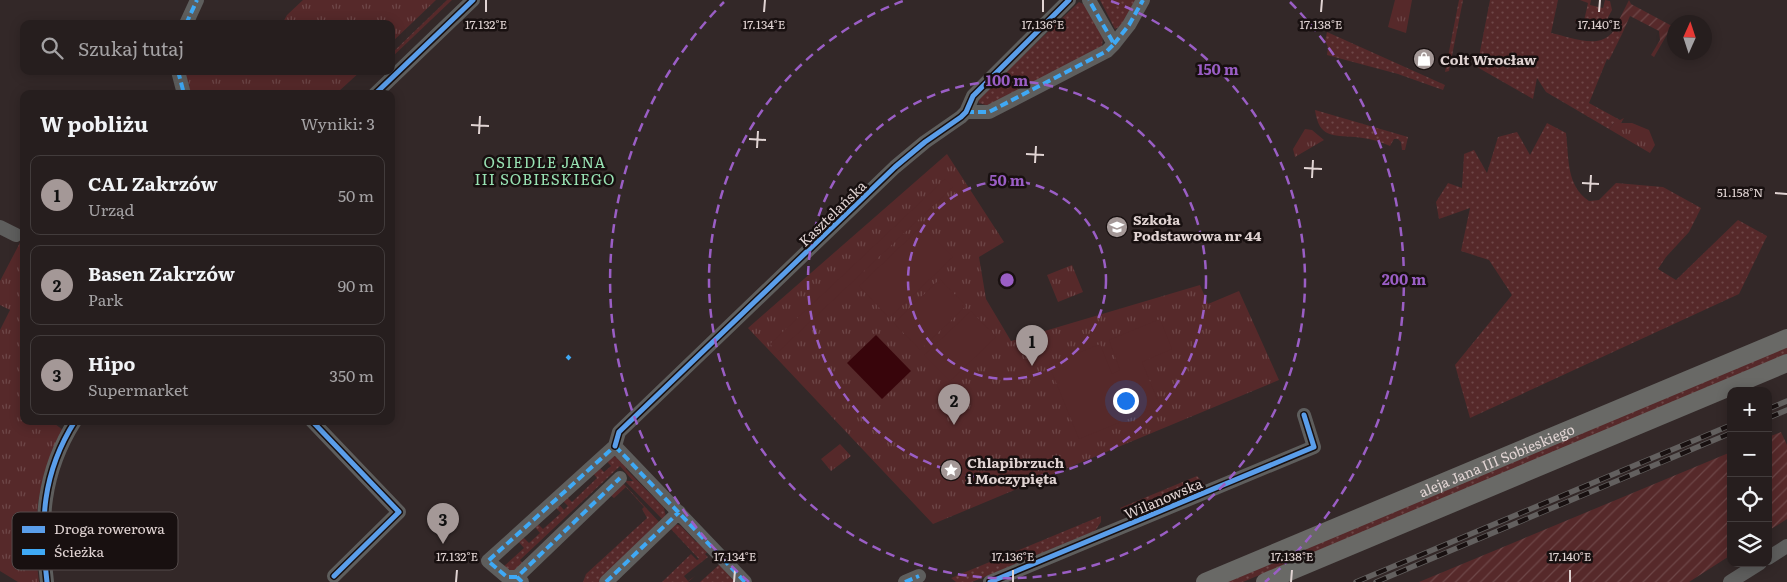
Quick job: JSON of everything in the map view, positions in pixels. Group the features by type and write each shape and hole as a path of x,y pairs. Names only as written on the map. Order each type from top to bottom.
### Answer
{"main road":[{"name":"aleja Jana III Sobieskiego","path":"1205,582 1787,338"},
{"name":"aleja Jana III Sobieskiego","path":"1265,582 1787,363"}],"street":[{"path":"188,20 197,0"},
{"path":"380,90 473,0"},
{"name":"Kasztelańska","path":"615,446 619,432 624,426 895,167 966,112 973,96 1069,0"},
{"path":"1089,0 1114,44"},
{"path":"966,112 989,112 1107,51 1129,25 1143,0"},
{"path":"179,75 183,90"},
{"path":"0,227 16,236"},
{"name":"Wilanowska","path":"990,582 1314,447 1304,415"},
{"path":"44,512 48,484 56,455 73,425"},
{"path":"316,425 399,512 334,576"},
{"path":"620,478 520,580 507,577 488,562 615,446 745,582"},
{"path":"606,582 679,512"},
{"path":"1772,555 1787,546"},
{"path":"1730,582 1754,567"},
{"path":"905,582 919,576"}],"green space":[{"path":"303,0 436,0 395,39 395,20 284,20"},
{"path":"447,0 452,0 395,54 395,50"},
{"path":"1100,0 1137,0 1125,24 1115,29"},
{"path":"1395,0 1412,0 1406,33 1388,27"},
{"path":"1459,0 1463,0 1449,71 1445,72"},
{"path":"1490,0 1558,0 1551,33 1585,41 1601,40 1614,30 1622,34 1609,60 1607,59 1589,103 1620,120 1624,118 1621,123 1614,123 1609,129 1546,92 1537,78 1533,99 1477,67"},
{"path":"1580,0 1591,0 1590,5 1603,8 1605,0 1610,1 1612,10 1602,29 1593,31 1578,27 1575,20 1584,21 1588,3"},
{"path":"1629,0 1631,4 1667,23 1667,35 1654,57 1651,55 1660,40 1659,31 1630,16 1622,34 1614,30"},
{"path":"1079,2 1087,6 1103,37 1102,46 989,106 979,103 978,99"},
{"path":"1327,32 1445,85 1443,90 1398,74 1327,55 1328,47 1325,41"},
{"path":"185,75 357,75 340,90 190,90"},
{"path":"1315,110 1408,137 1405,150 1402,150 1401,142 1398,139 1394,139 1390,146 1360,137 1328,133 1320,126"},
{"path":"1547,123 1566,133 1572,179 1576,188 1589,201 1599,200 1616,183 1663,187 1701,208 1689,232 1666,257 1658,269 1676,280 1738,220 1767,236 1739,294 1470,418 1455,365 1512,295 1489,260 1461,251 1470,208 1439,219 1436,202 1448,183 1462,188 1464,154 1474,150 1487,173 1498,137 1517,132 1530,155"},
{"path":"1614,123 1632,123 1649,130 1655,145 1650,153 1609,129"},
{"path":"1305,129 1312,130 1324,140 1295,157 1293,149"},
{"path":"947,154 1004,242 979,257 986,299 1011,341 1200,285 1208,304 1239,291 1279,380 933,524 748,328"},
{"path":"945,179 953,187 778,352 770,344"},
{"path":"922,226 953,257 889,318 859,286"},
{"path":"20,243 20,425 56,425 63,430 47,467 37,512 12,512 12,570 38,570 39,582 18,582 0,571 0,330 10,310 0,305 0,281"},
{"path":"1072,265 1083,292 1058,302 1047,275"},
{"path":"940,279 966,306 920,350 894,323"},
{"path":"971,311 996,337 950,381 924,355"},
{"path":"1160,319 1172,349 1142,362 1160,406 1079,439 1049,365 1100,344 1112,374 1120,370 1109,340"},
{"path":"1787,347 1787,354 1243,582 1224,582"},
{"path":"1781,432 1787,445 1787,519 1772,528 1772,477 1772,435"},
{"path":"840,444 851,456 831,471 821,459"},
{"path":"1727,454 1727,558 1689,582 1419,582"},
{"path":"613,455 626,465 626,469 664,508 666,517 664,521 625,481 633,481 620,466 520,560 524,565 511,575 502,568 524,548 517,540 522,536 529,543 540,533 533,525 536,522 543,529 561,513 554,506 557,502 564,510 568,506 561,499 565,495 572,502 597,478 591,471 597,465 604,472 611,466 604,458"},
{"path":"1197,476 1205,485 1133,515 1127,515 1120,508"},
{"path":"622,482 660,523 599,582 583,582 586,574 647,518 642,509 644,507 626,487 614,498 610,495"},
{"path":"1101,516 1101,522 1095,531 972,582 956,582 951,578"},
{"path":"676,524 681,526 696,542 702,542 710,550 705,554 708,557 684,576 688,581 695,576 688,582 662,582 691,554 697,560 699,559 669,527"},
{"path":"716,560 721,562 731,573 729,575 732,579 735,577 740,582 700,582 719,565"}],"shaded area":[{"path":"876,335 911,371 882,399 847,363"}],"railway":[{"path":"1772,407 1787,401"},
{"path":"1772,416 1787,410"},
{"path":"1356,582 1727,427"},
{"path":"1376,582 1727,435"}],"marked path":[{"path":"188,20 197,0"},
{"path":"966,112 989,112 1107,51 1114,44 1089,0"},
{"path":"1114,44 1129,25 1143,0"},
{"path":"179,75 183,90"},
{"path":"567,356 570,359"},
{"path":"615,446 745,582"},
{"path":"517,577 507,577 488,561 615,446"},
{"path":"522,582 517,577 620,478"},
{"path":"606,582 679,512"},
{"path":"905,582 919,576"}],"cycle path":[{"path":"395,75 473,0"},
{"path":"615,446 619,432 895,167 925,142 961,117 966,112 973,96 1069,0"},
{"path":"379,90 395,75"},
{"path":"990,582 1314,447 1304,415"},
{"path":"45,512 50,479 56,460 73,425"},
{"path":"316,425 399,512 334,576"},
{"path":"46,570 47,582"}],"place":[{"name":"Colt Wrocław","path":"1424,59"},
{"name":"Szkoła Podstawowa nr 44","path":"1117,227"},
{"name":"CAL Zakrzów","path":"1032,366"},
{"name":"Basen Zakrzów","path":"954,425"},
{"name":"Chlapibrzuch i Moczypięta","path":"951,470"},
{"name":"Hipo","path":"443,544"}],"district":[{"name":"OSIEDLE JANA III SOBIESKIEGO","path":"545,170"}]}
